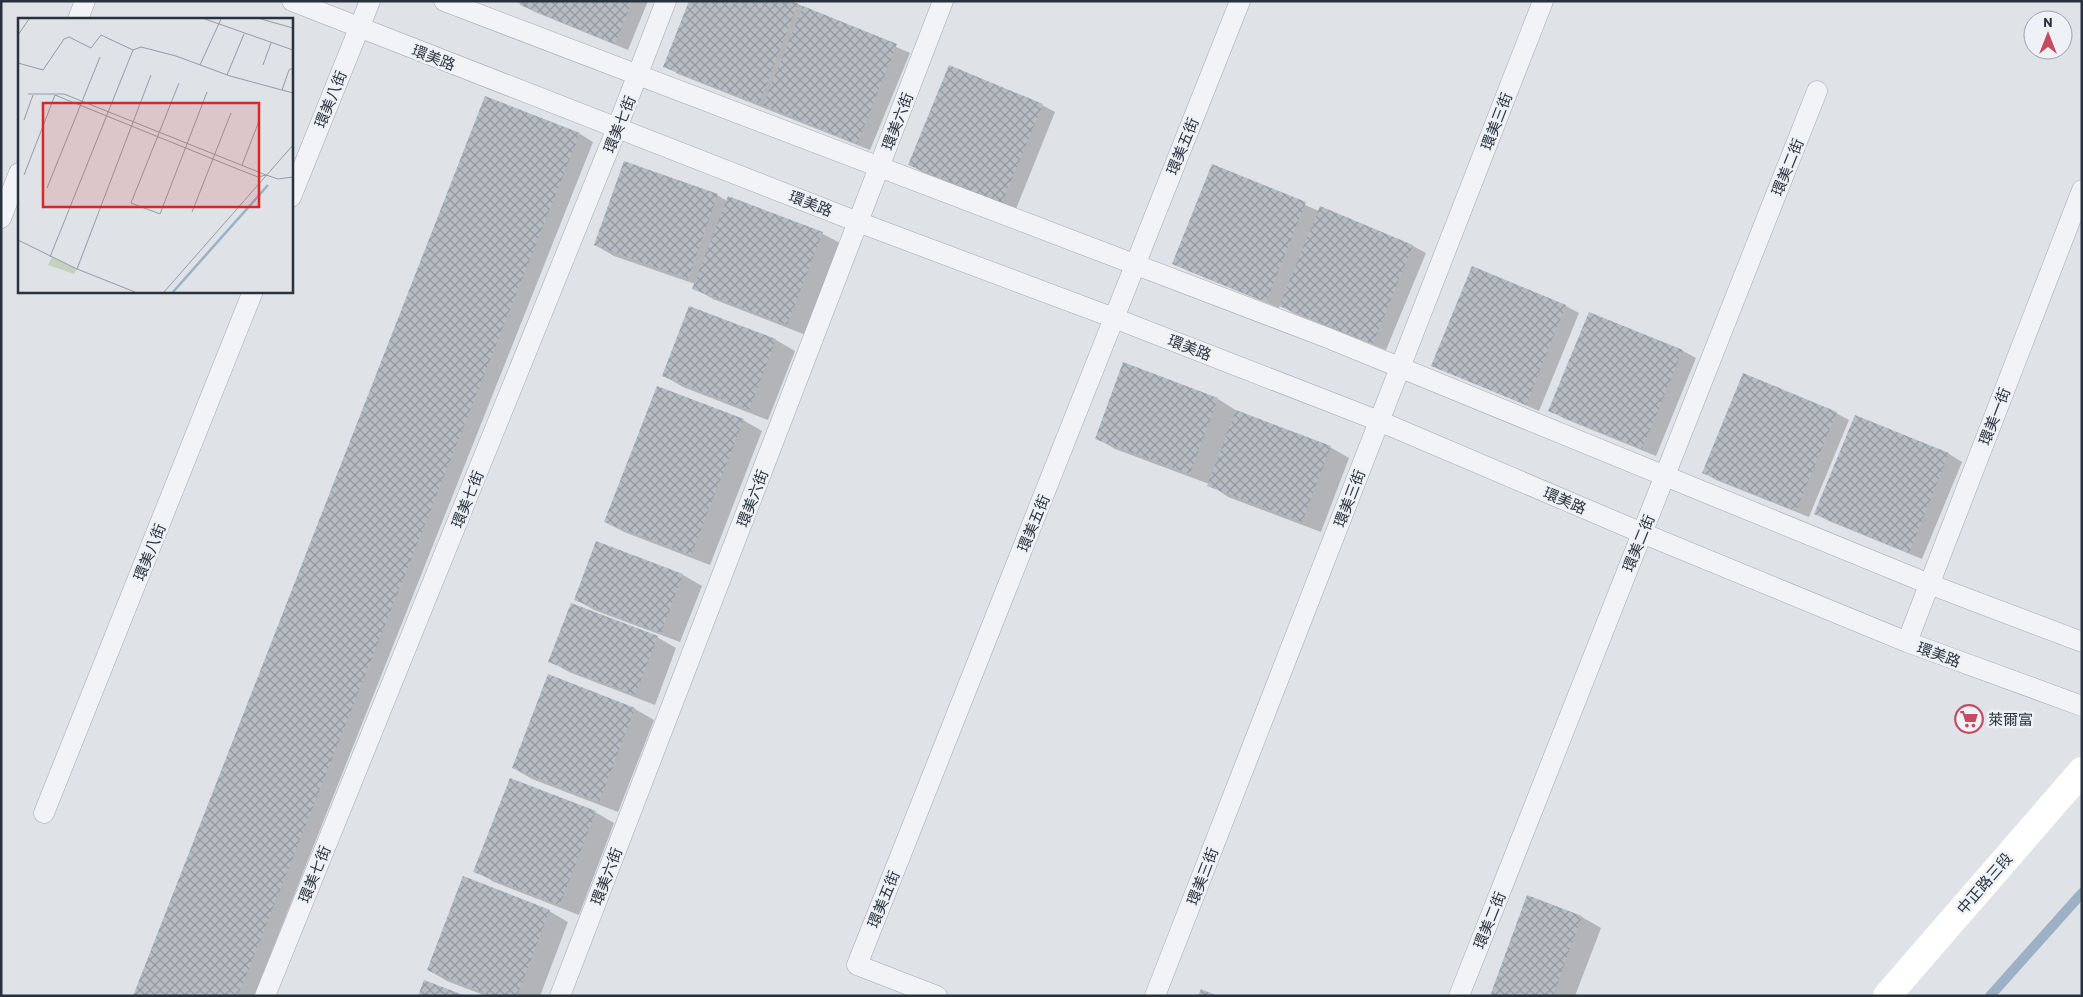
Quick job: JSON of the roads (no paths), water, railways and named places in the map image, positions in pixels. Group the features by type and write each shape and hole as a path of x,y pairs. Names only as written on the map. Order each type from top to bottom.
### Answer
{"main road":[{"name":"中正路三段","path":"1886,996 2082,771"}],"lane":[{"path":"78,18 85,1"},
{"name":"環美路","path":"292,1 858,222 1114,318 1379,421 1642,533 1907,642 2082,706"},
{"name":"環美八街","path":"292,195 370,1"},
{"path":"444,1 638,76 880,165 1135,266 1328,338 1930,584 2082,642"},
{"name":"環美七街","path":"265,996 638,76 666,1"},
{"name":"環美六街","path":"560,996 943,1"},
{"name":"環美五街","path":"937,996 857,964 1240,1"},
{"name":"環美三街","path":"1155,996 1543,1"},
{"name":"環美二街","path":"1459,996 1817,91"},
{"path":"1,218 18,176"},
{"name":"環美一街","path":"1907,642 2082,190"},
{"name":"環美八街","path":"44,813 254,292"}],"waterway":[{"path":"1990,996 2082,893"}],"place":[{"name":"萊爾富","path":"1969,719"}]}
